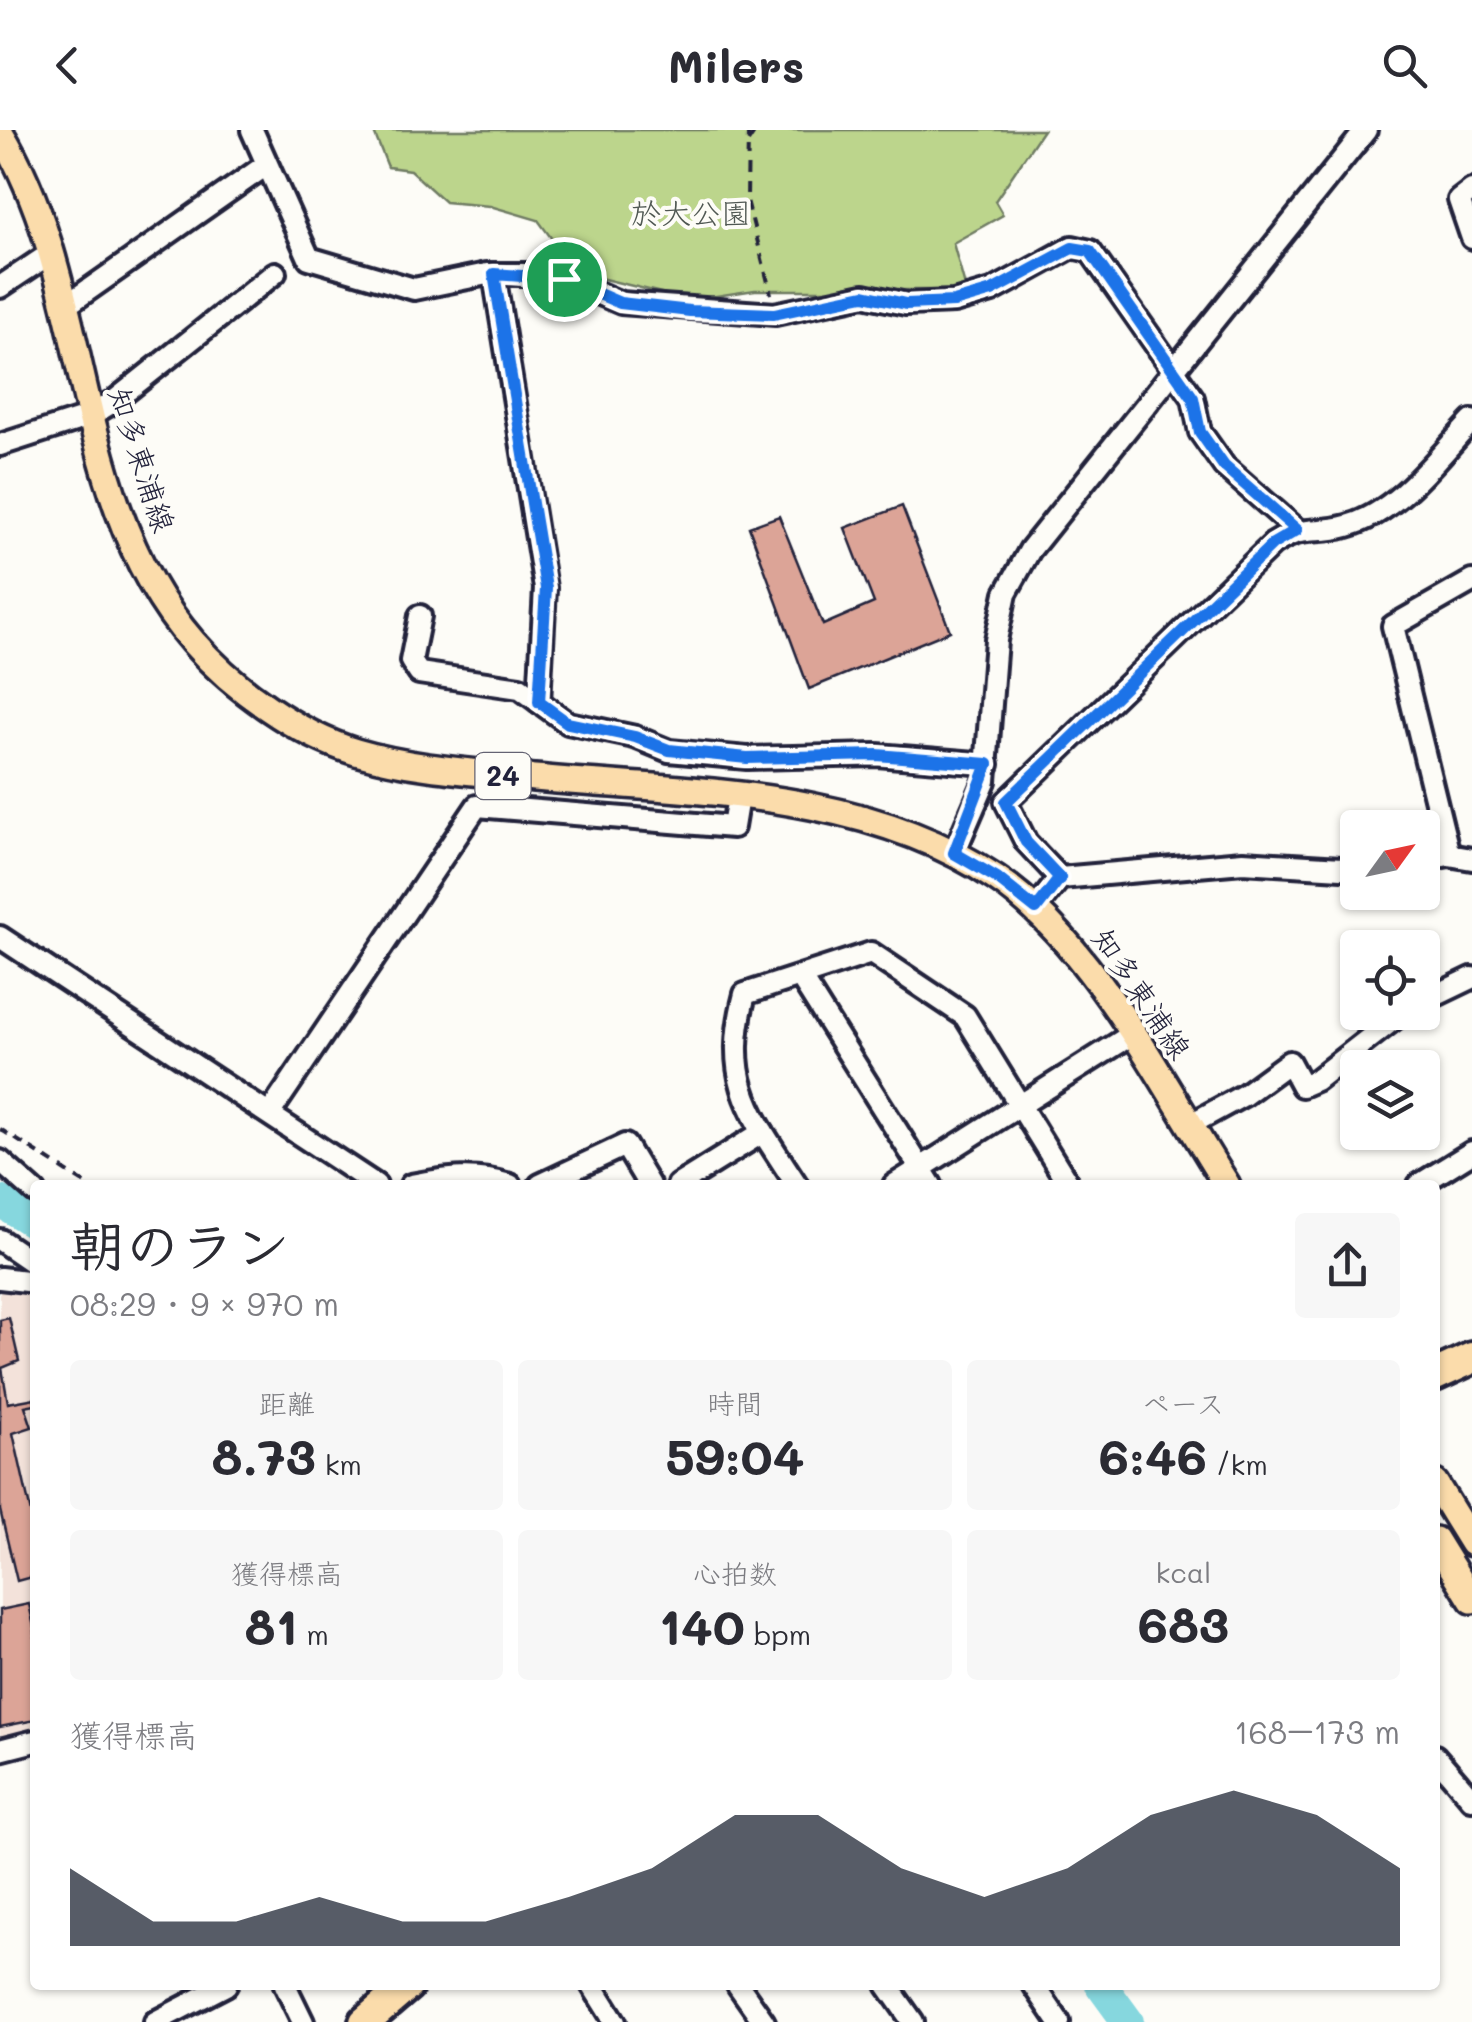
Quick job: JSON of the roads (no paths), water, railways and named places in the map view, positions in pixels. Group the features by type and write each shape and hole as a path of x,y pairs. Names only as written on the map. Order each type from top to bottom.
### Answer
{"highway":[{"path":"1440,1373 1472,1358"},
{"path":"365,2022 402,1990"}],"main road":[{"name":"知多東浦線","path":"7,134 51,253 90,416 136,553 192,641 237,684 316,734 354,752 480,774 738,796 875,820 954,853 997,878 1036,909 1076,950 1224,1180"},
{"path":"1440,1491 1472,1543"},
{"path":"1440,1548 1472,1600"}],"street":[{"path":"252,130 310,258 324,266 414,290 494,274 564,279 620,303 774,314 864,295 906,304 954,302 992,291 1072,248 1090,251 1193,398 1200,432 1224,466 1297,530"},
{"path":"954,853 988,764 996,640 1006,594 1030,550 1366,130"},
{"path":"64,307 266,165"},
{"path":"1472,190 1459,200 1472,238"},
{"path":"0,287 51,253"},
{"path":"0,445 90,416 275,273"},
{"path":"494,274 546,588 539,702"},
{"path":"1060,878 1026,842 1006,802 1273,544 1297,530 1348,526 1384,508 1472,421"},
{"path":"1449,855 1393,626 1472,581"},
{"path":"420,616 411,661 419,673 520,688 568,723 635,737 669,750 747,758 877,755 988,764"},
{"path":"270,1114 477,806 733,827 738,796"},
{"path":"1440,857 1472,859"},
{"path":"1036,909 1060,878 1243,862 1340,868"},
{"path":"0,936 369,1180"},
{"path":"795,1180 763,1132 735,1072 735,1032 745,994 871,953 965,1016 1066,1180"},
{"path":"801,978 925,1177 1020,1107 1131,1036"},
{"path":"1440,993 1472,978"},
{"path":"1189,1125 1244,1095 1289,1062 1302,1086 1316,1080 1380,1030"},
{"path":"686,1180 763,1132"},
{"path":"551,1180 625,1145 646,1180"},
{"path":"1427,1180 1472,1152"},
{"path":"0,1161 30,1188"},
{"path":"439,1180 462,1176 496,1180"},
{"path":"0,1240 30,1261"},
{"path":"0,1278 30,1281"},
{"path":"0,1750 30,1741"},
{"path":"1440,1762 1472,1800"},
{"path":"155,2022 216,1990"},
{"path":"287,1990 303,2022"},
{"path":"595,1990 614,2022"},
{"path":"742,1990 764,2022"},
{"path":"891,1990 913,2022"},
{"path":"1037,1990 1059,2022"}],"waterway":[{"path":"0,1201 30,1220"},
{"path":"1105,1990 1128,2022"}],"park label":[{"name":"於大公園","path":"691,214"}]}
